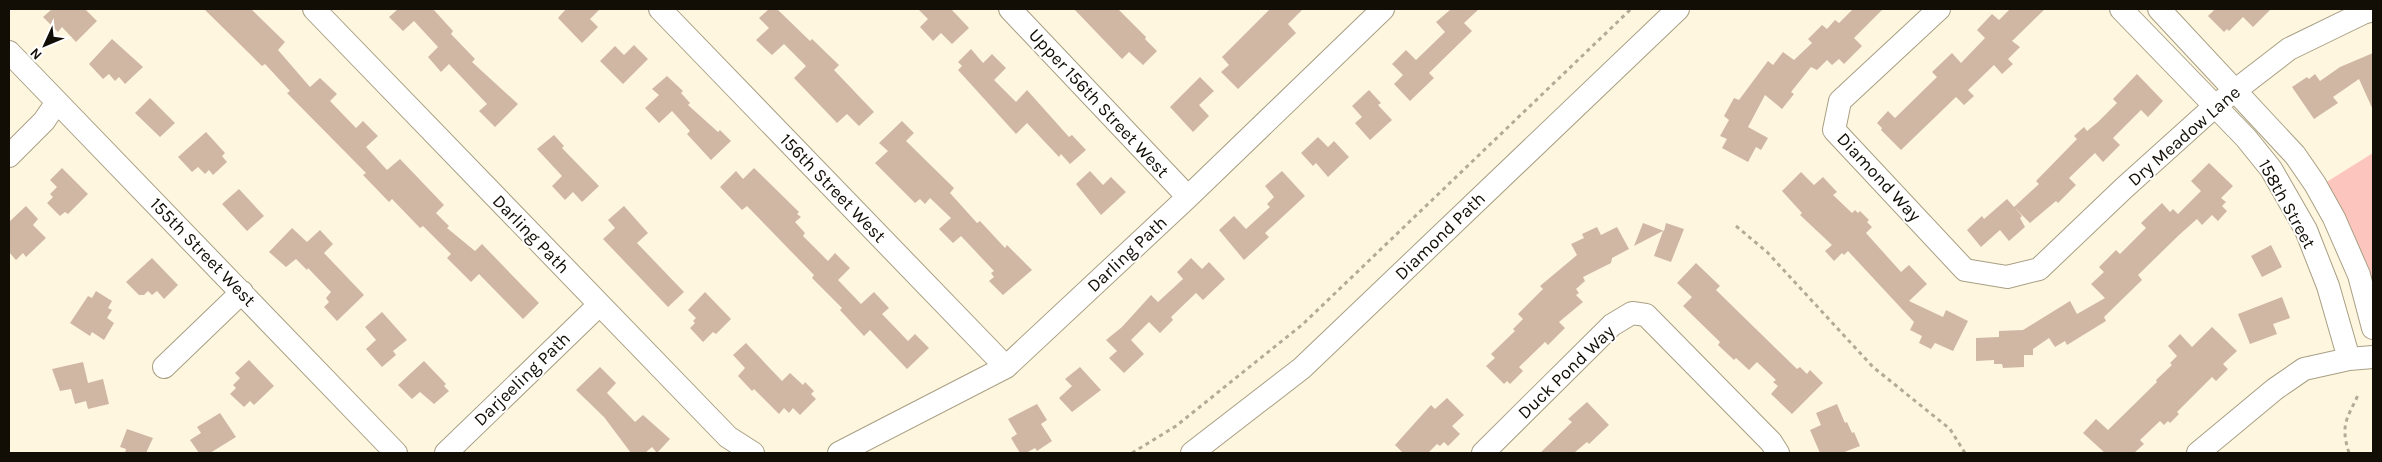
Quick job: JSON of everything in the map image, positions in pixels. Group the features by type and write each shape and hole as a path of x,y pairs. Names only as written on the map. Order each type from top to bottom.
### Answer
{"street":[{"name":"Darling Path","path":"314,9 728,437 753,453"},
{"name":"156th Street West","path":"660,9 1006,367"},
{"name":"Upper 156th Street West","path":"1010,9 1188,197"},
{"name":"Darling Path","path":"839,453 1006,367 1188,197 1383,9"},
{"name":"Diamond Path","path":"1192,453 1302,368 1678,9"},
{"name":"Diamond Way","path":"1940,9 1840,101 1834,130 1965,270 2007,277"},
{"name":"158th Street","path":"2120,9 2246,138 2271,169 2306,230 2328,286 2349,359"},
{"name":"158th Street","path":"2160,9 2295,155 2315,184 2334,218 2359,275 2373,328"},
{"name":"Dry Meadow Lane","path":"2007,277 2039,269 2124,188 2215,106 2289,49 2373,10"},
{"name":"155th Street West","path":"9,52 396,453"},
{"path":"9,156 44,121 57,102"},
{"path":"164,367 242,292"},
{"name":"Darjeeling Path","path":"446,453 599,305"},
{"name":"Duck Pond Way","path":"1483,453 1612,325 1632,312 1646,315 1771,442 1778,453"},
{"path":"2198,453 2276,389 2304,369 2349,359 2373,358"}],"path":[{"path":"1132,453 1176,426 1303,324 1631,9"},
{"path":"1736,226 1768,252 1873,367 1950,429 1965,453"},
{"path":"2350,453 2343,432 2345,419 2359,393"}],"shaded area":[{"path":"2373,153 2373,292 2325,183"}],"building":[{"path":"52,9 85,9 97,21 76,42 62,27 58,32 43,17"},
{"path":"204,9 251,9 285,42 278,50 310,87 320,78 337,94 330,101 356,128 363,121 378,136 366,147 387,170 400,159 444,205 436,213 449,226 447,228 475,251 482,244 539,303 523,319 479,274 471,282 447,258 451,254 423,226 420,228 392,199 389,202 363,175 366,173 287,93 290,91 265,64 262,66"},
{"path":"398,9 433,9 453,31 451,34 475,59 472,62 518,104 495,127 479,111 487,104 449,64 441,72 428,57 438,47 414,21 403,31 389,17"},
{"path":"566,9 600,9 590,19 598,27 582,43 558,18"},
{"path":"769,9 777,9 810,41 812,39 839,65 834,70 874,112 859,126 847,114 837,123 794,78 806,66 784,44 772,55 756,40 769,28 759,18"},
{"path":"918,9 951,9 969,28 952,44 941,33 933,41 920,27 928,19"},
{"path":"1074,9 1118,9 1157,51 1143,65 1129,52 1122,59"},
{"path":"1270,9 1303,9 1288,24 1296,33 1238,89 1221,72 1229,65 1222,57"},
{"path":"1451,9 1479,9 1464,23 1472,31 1429,73 1434,78 1410,101 1394,84 1403,75 1392,64 1406,50 1416,60 1445,32 1436,22"},
{"path":"1853,9 1883,9 1854,38 1862,46 1844,64 1839,59 1832,65 1827,60 1817,70 1811,67 1791,92 1794,94 1782,109 1765,95 1748,127 1768,138 1761,150 1756,147 1748,162 1722,148 1727,139 1720,136 1729,120 1724,116 1734,98 1739,100 1768,61 1773,65 1783,52 1794,60 1812,43 1808,39 1822,25 1827,29 1835,20 1839,23"},
{"path":"2010,9 2045,9 2012,41 2020,47 2008,59 2013,64 2002,74 1994,65 1968,90 1974,96 1964,105 1956,97 1901,150 1881,130 1882,128 1877,123 1888,111 1895,118 1937,77 1932,72 1952,53 1961,63 1985,38 1977,30 1992,14 1999,20"},
{"path":"2215,9 2271,9 2253,27 2243,17 2229,31 2227,29 2224,32 2208,16"},
{"path":"112,39 143,67 125,84 119,77 115,81 109,74 103,79 89,64"},
{"path":"634,45 648,59 623,84 600,61 615,46 624,55"},
{"path":"971,49 983,63 992,54 1006,68 994,80 1016,102 1027,90 1069,137 1072,135 1086,150 1070,164 1061,154 1059,157 1027,123 1016,134 958,70 962,66 958,62"},
{"path":"2373,53 2373,110 2359,79 2333,97 2338,103 2314,119 2292,87 2315,74 2320,81 2340,67"},
{"path":"2137,74 2163,101 2148,117 2141,110 2113,138 2120,145 2103,162 2095,153 2069,178 2076,185 2058,203 2056,201 2030,223 2014,207 2039,184 2036,181 2077,139 2074,136 2084,127 2087,131 2117,103 2113,99"},
{"path":"667,76 683,91 681,93 690,103 688,105 731,141 711,160 687,134 690,131 672,111 659,123 645,108 659,95 652,89"},
{"path":"1200,77 1214,91 1199,105 1209,116 1193,132 1170,107"},
{"path":"1369,90 1381,103 1378,105 1392,120 1370,140 1355,123 1362,117 1352,106"},
{"path":"150,98 175,123 160,137 135,113"},
{"path":"902,121 914,133 906,141 954,188 950,193 977,223 980,221 1005,248 1007,245 1032,270 1003,295 989,281 994,277 991,273 994,271 961,236 953,243 939,229 951,218 930,198 925,204 920,199 915,203 875,163 888,151 879,143"},
{"path":"206,132 225,153 222,156 227,162 213,175 209,170 205,174 198,167 192,172 178,157"},
{"path":"554,135 564,146 562,148 599,186 582,202 573,192 565,200 552,186 562,176 537,149"},
{"path":"1318,137 1328,147 1334,141 1349,157 1328,177 1316,163 1313,166 1301,153"},
{"path":"2209,163 2233,186 2221,198 2226,202 2222,206 2227,211 2218,221 2212,215 2202,225 2197,219 2179,235 2138,275 2142,280 2104,317 2106,321 2067,345 2065,341 2055,347 2049,338 2033,349 2033,355 2024,355 2024,367 2003,368 2002,364 1994,364 1994,360 1976,361 1976,338 1999,337 1999,331 2023,330 2070,301 2077,314 2105,298 2091,284 2104,272 2099,267 2116,250 2120,254 2146,228 2141,223 2162,203 2170,212 2173,209 2178,214 2201,191 2191,181"},
{"path":"62,168 88,194 68,214 65,212 60,216 47,203 53,197 50,194 57,187 50,180"},
{"path":"754,168 799,212 797,214 801,217 795,222 805,233 803,236 828,261 835,253 850,268 838,280 861,304 874,292 889,308 882,314 908,341 915,334 929,348 907,369 870,330 864,336 840,310 842,308 812,278 814,275 747,206 742,210 720,187 736,171 743,179"},
{"path":"1090,171 1103,185 1111,177 1126,192 1101,215 1076,184"},
{"path":"1282,171 1305,196 1265,233 1269,237 1244,260 1219,230 1234,216 1246,229 1270,207 1267,204 1274,197 1265,186"},
{"path":"1801,172 1814,185 1823,177 1837,192 1833,195 1852,213 1855,210 1858,213 1860,211 1869,220 1867,222 1872,227 1866,233 1901,272 1909,265 1927,284 1909,301 1943,317 1946,310 1968,321 1953,351 1935,343 1931,349 1919,343 1922,336 1910,330 1914,322 1848,251 1844,255 1842,253 1834,261 1825,251 1832,245 1800,215 1802,213 1782,191"},
{"path":"239,189 264,216 247,231 222,204"},
{"path":"2007,199 2022,216 2020,218 2025,227 2009,241 2000,230 1981,247 1967,230 1982,216 1984,219"},
{"path":"26,206 38,219 33,225 46,238 26,257 23,253 16,260 9,252 9,222"},
{"path":"624,206 648,233 637,243 684,292 668,307 603,239 615,228 608,220"},
{"path":"1643,223 1664,231 1666,223 1684,229 1671,262 1654,256 1663,231 1634,246"},
{"path":"1597,227 1601,235 1617,227 1629,249 1612,258 1611,263 1583,277 1585,281 1576,289 1579,293 1576,295 1583,302 1559,322 1565,328 1548,345 1545,342 1519,367 1523,371 1510,384 1507,381 1504,384 1486,366 1495,358 1491,354 1515,331 1513,329 1523,319 1518,314 1543,289 1540,286 1577,255 1571,244 1584,238 1582,234"},
{"path":"292,228 307,242 320,230 333,244 324,253 364,295 337,321 324,307 329,302 326,298 331,292 308,268 307,270 296,259 286,267 269,252"},
{"path":"2271,245 2282,267 2262,277 2251,256"},
{"path":"152,258 178,285 164,299 157,291 152,295 148,291 144,295 139,295 126,282"},
{"path":"1191,258 1202,269 1209,262 1225,279 1203,300 1196,293 1171,317 1173,320 1160,333 1149,322 1131,340 1144,354 1124,373 1109,358 1117,351 1106,340 1122,327 1151,295 1158,302 1183,279 1177,272"},
{"path":"1696,263 1720,286 1716,290 1797,369 1800,367 1807,374 1810,370 1823,383 1792,414 1771,394 1778,386 1773,382 1776,380 1757,362 1749,370 1736,358 1734,360 1718,345 1720,342 1683,306 1692,297 1677,283"},
{"path":"96,291 112,301 108,308 112,310 107,318 114,323 104,340 92,332 90,336 70,323 88,296 92,298"},
{"path":"705,292 731,319 716,334 713,332 703,342 690,328 695,323 693,321 696,318 688,310"},
{"path":"2282,297 2290,318 2273,324 2277,334 2250,344 2238,314"},
{"path":"382,312 407,340 393,351 396,355 382,367 366,349 376,340 365,327"},
{"path":"2212,327 2237,351 2223,364 2228,369 2216,381 2212,377 2177,412 2179,414 2170,423 2168,421 2164,425 2160,421 2140,440 2144,444 2134,453 2105,453 2083,433 2096,419 2108,430 2157,382 2156,380 2172,365 2170,363 2177,356 2168,346 2180,334 2192,347"},
{"path":"746,343 782,381 790,373 803,385 805,382 814,391 811,394 816,399 800,415 793,408 789,413 784,408 779,414 738,376 745,368 733,355"},
{"path":"249,360 274,386 254,405 250,401 244,407 230,394 236,388 233,385 240,378 235,373"},
{"path":"424,361 446,384 444,386 449,391 434,404 420,392 412,399 398,385"},
{"path":"83,362 88,383 103,379 109,404 88,409 86,401 75,404 71,389 60,391 52,369"},
{"path":"600,367 616,383 607,393 635,422 643,415 670,439 657,453 652,447 645,453 631,453 604,417 576,390"},
{"path":"1080,367 1101,390 1072,412 1059,398 1072,386 1065,379"},
{"path":"1447,398 1464,415 1452,426 1460,434 1448,446 1444,442 1440,446 1437,444 1428,453 1403,453 1395,445 1431,405 1435,409"},
{"path":"1587,402 1609,425 1589,444 1587,442 1574,453 1540,453 1572,422 1568,419"},
{"path":"1037,404 1047,420 1041,424 1052,441 1037,451 1035,448 1026,453 1020,453 1011,438 1017,434 1008,419"},
{"path":"1837,404 1845,423 1847,422 1852,433 1854,432 1860,446 1842,453 1820,453 1810,430 1821,425 1816,413"},
{"path":"220,413 236,437 210,453 199,453 190,440 201,433 197,427"},
{"path":"127,429 153,438 146,453 125,453 126,449 120,447"}]}
